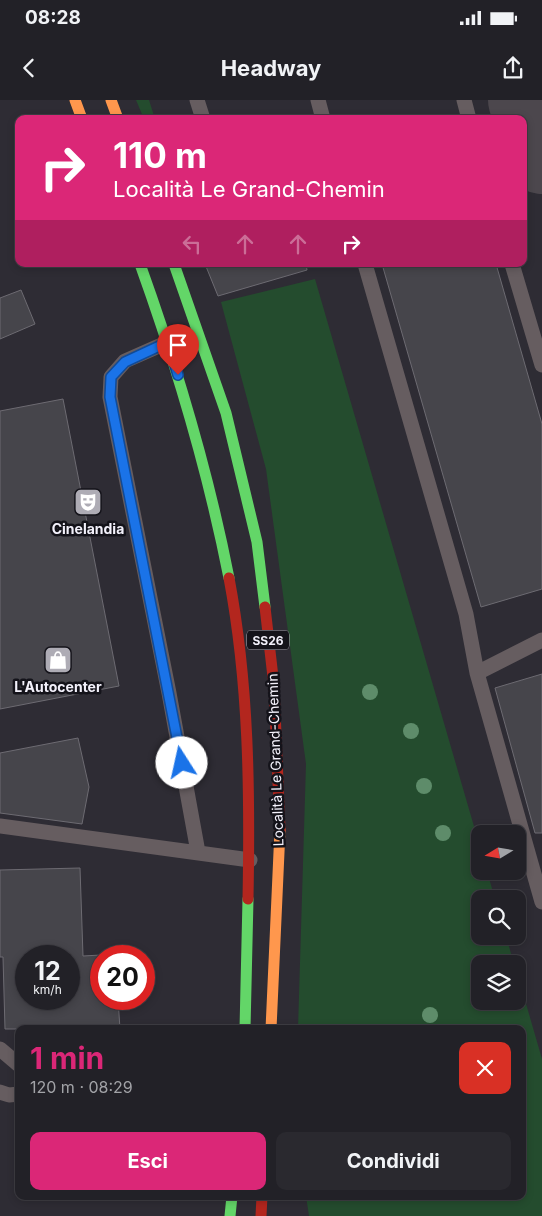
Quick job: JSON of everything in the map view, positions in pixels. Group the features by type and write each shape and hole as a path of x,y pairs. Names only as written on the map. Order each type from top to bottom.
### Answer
{"main road":[{"path":"74,100 80,115"},
{"path":"111,100 117,115"},
{"name":"Località Le Grand-Chemin","path":"141,267 168,342 199,441 221,536 242,651 248,753 250,860 245,1025"},
{"name":"Località Le Grand-Chemin","path":"175,267 226,413 257,542 274,686 280,830 272,1025"},
{"path":"230,1216 232,1200"},
{"path":"261,1216 262,1200"}],"lane":[{"path":"197,100 202,115"},
{"path":"318,100 322,115"},
{"path":"464,100 468,115"},
{"path":"366,267 466,614 477,673 542,902"},
{"path":"513,267 542,365"},
{"path":"168,342 125,362 111,377 110,397 170,693 198,852"},
{"path":"477,673 542,640"},
{"path":"0,826 250,860"},
{"path":"0,1049 15,1062"},
{"path":"0,1092 9,1095 15,1094"}],"green space":[{"path":"136,100 149,100 154,115 142,115"},
{"path":"315,279 474,825 471,825 471,880 490,880 492,890 471,890 471,945 509,945 511,955 471,955 471,1010 526,1010 526,1004 542,1059 542,1216 309,1216 307,1200 526,1200 526,1025 298,1025 306,764 266,469 221,302"}],"building":[{"path":"206,267 306,267 307,270 218,296"},
{"path":"383,267 497,267 542,424 542,589 481,607"},
{"path":"21,290 35,324 0,339 0,298"},
{"path":"63,399 119,686 0,709 0,411"},
{"path":"542,674 542,833 535,833 495,688"},
{"path":"78,738 89,787 82,824 0,813 0,753"},
{"path":"80,868 83,956 90,956 90,1010 119,1010 120,1025 15,1025 15,1029 5,1029 3,957 0,957 0,870"}],"taxiway":[{"path":"526,100 542,156"}],"traffic: fast":[{"path":"141,267 167,341 190,420 221,538 229,578"},
{"path":"175,267 226,413 257,542 265,607"},
{"path":"245,1025 248,899"},
{"path":"230,1216 232,1200"}],"traffic: slow":[{"path":"75,100 81,115"},
{"path":"111,100 117,115"},
{"path":"271,1025 280,830"}],"traffic: jam":[{"path":"229,578 241,658 247,738 249,818 248,899"},
{"path":"265,607 274,686 280,830"},
{"path":"261,1216 262,1200"}],"place":[{"name":"Cinelandia","path":"88,502"},
{"name":"L'Autocenter","path":"58,660"}],"route":[{"path":"178,375 168,342 125,362 111,377 110,397 170,693 182,763"}]}
